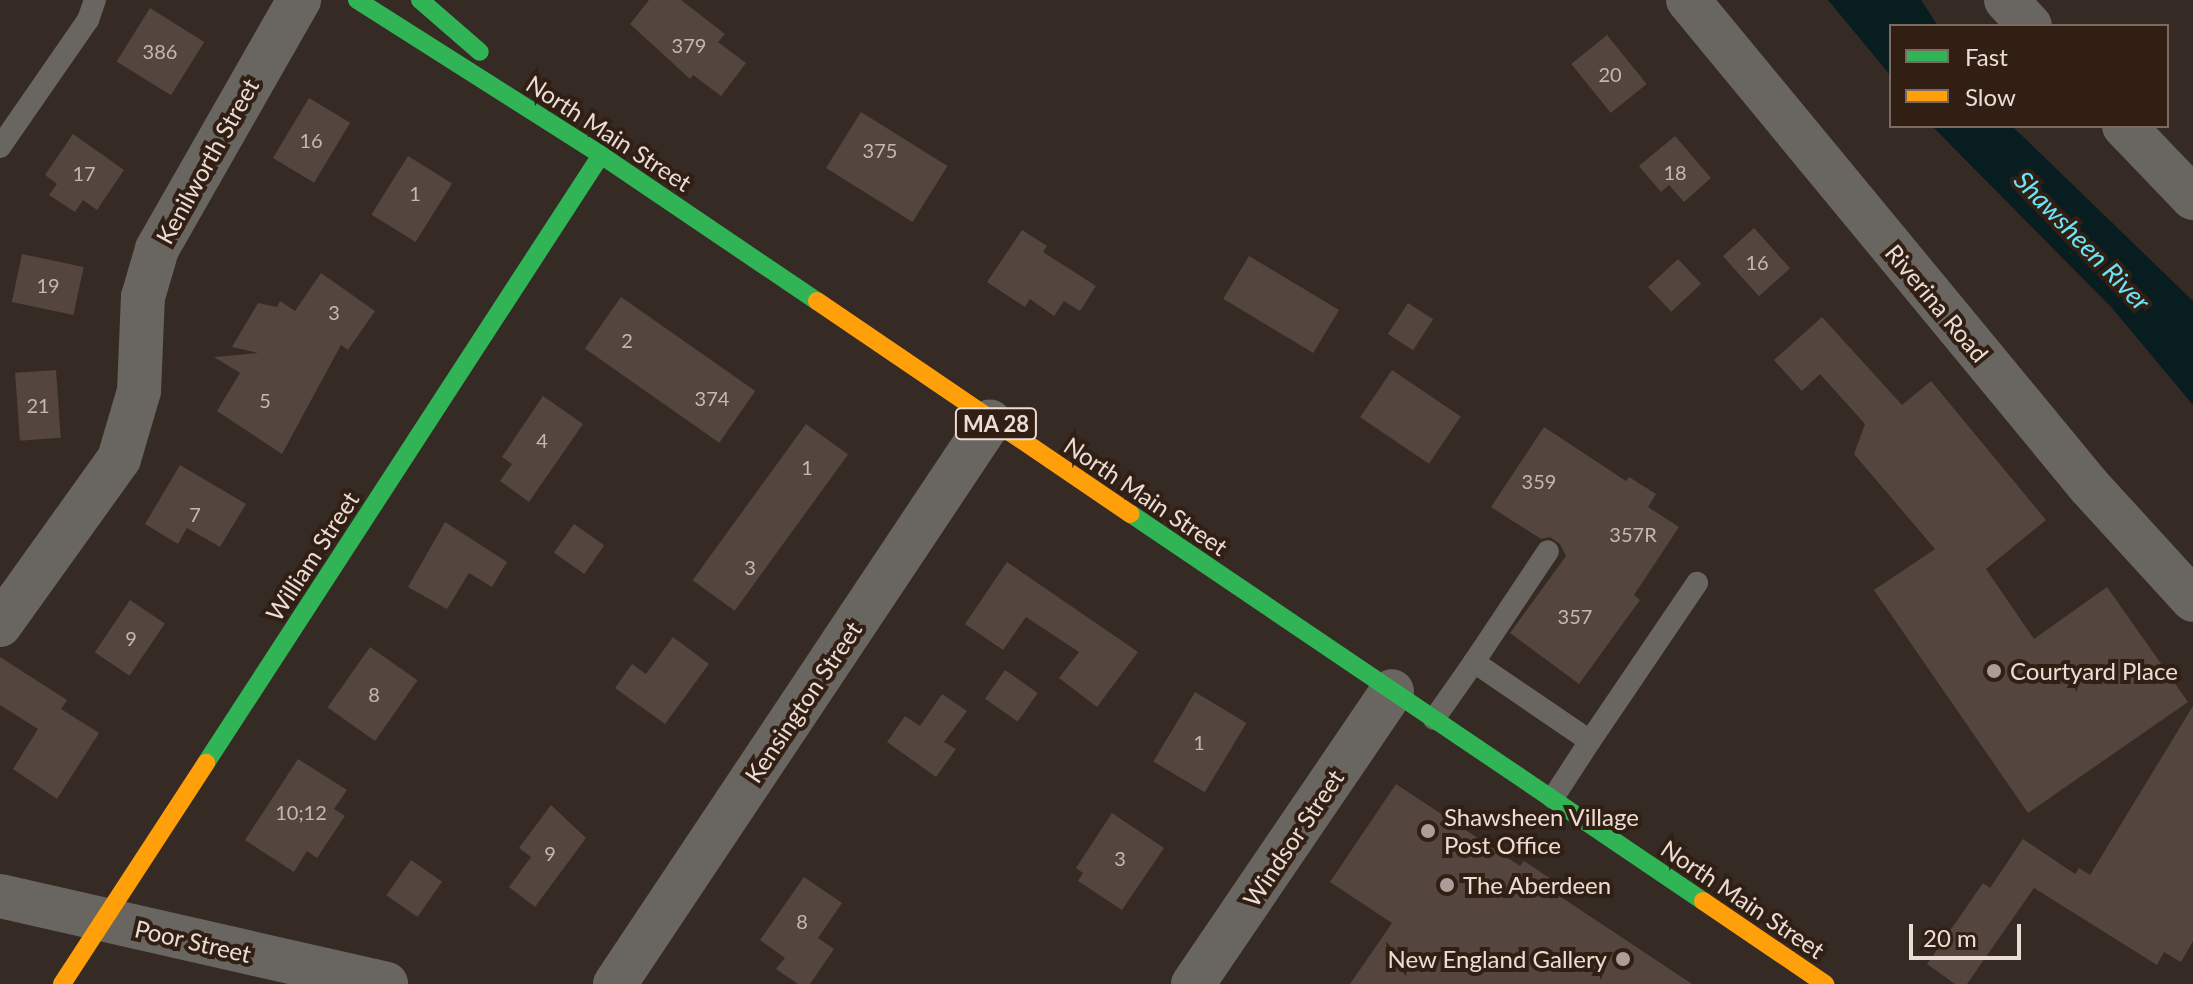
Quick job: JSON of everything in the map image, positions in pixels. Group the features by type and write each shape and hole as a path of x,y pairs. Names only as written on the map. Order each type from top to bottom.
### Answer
{"main road":[{"name":"North Main Street","path":"357,0 601,155 1825,984"},
{"name":"MA 28","path":"420,0 601,155"},
{"name":"William Street","path":"62,984 601,155"}],"street":[{"name":"Kenilworth Street","path":"0,625 119,459 139,391 143,297 157,249 299,0"},
{"name":"Riverina Road","path":"1688,0 2089,486 2193,600"},
{"path":"2006,0 2028,24"},
{"path":"2126,128 2193,198"},
{"name":"Kensington Street","path":"615,984 990,421"},
{"name":"Windsor Street","path":"1193,984 1392,691"},
{"name":"Poor Street","path":"0,896 386,984"}],"lane":[{"path":"0,147 88,20 95,0"},
{"path":"1434,719 1548,551"},
{"path":"1553,798 1697,583"},
{"path":"1474,662 1590,741"}],"water":[{"path":"1828,0 1921,0 1937,24 1889,24 1889,74"},
{"name":"Shawsheen River","path":"1934,128 2014,128 2193,301 2193,405 2112,308"}],"building":[{"path":"649,0 681,0 725,34 718,42 746,63 721,96 693,75 690,79 630,24"},
{"path":"150,8 204,42 171,95 117,61"},
{"path":"1607,35 1647,84 1611,113 1571,64"},
{"path":"309,98 350,123 314,183 273,158"},
{"path":"861,112 948,166 913,222 826,168"},
{"path":"73,134 124,170 97,210 83,200 75,212 49,195 57,184 45,175"},
{"path":"1675,136 1711,178 1684,202 1669,185 1661,192 1639,166"},
{"path":"408,156 452,184 416,242 371,215"},
{"path":"1754,228 1790,268 1759,296 1723,256"},
{"path":"1022,230 1047,246 1043,252 1096,286 1080,311 1064,301 1054,316 1030,299 1025,307 987,282"},
{"path":"22,254 84,267 73,315 12,302"},
{"path":"1249,256 1339,310 1313,353 1223,299"},
{"path":"1678,259 1701,284 1671,312 1648,287"},
{"path":"321,273 375,311 348,350 341,345 282,454 217,411 240,373 214,357 258,353 232,347 258,303 277,307 280,301 295,311"},
{"path":"621,297 755,391 719,443 585,349"},
{"path":"1408,303 1433,319 1413,350 1388,334"},
{"name":"Courtyard Place","path":"1822,317 1902,405 1931,381 2046,520 1986,569 2034,639 2107,587 2188,702 2028,813 1874,590 1935,549 1854,454 1865,424 1820,374 1802,391 1774,360"},
{"path":"56,370 61,438 20,441 15,373"},
{"path":"1392,370 1461,416 1429,464 1360,417"},
{"path":"543,396 583,424 529,502 500,481 512,464 502,457"},
{"path":"806,424 848,455 735,611 693,580"},
{"path":"1544,427 1626,481 1629,477 1656,494 1648,507 1679,527 1634,595 1640,600 1579,684 1510,633 1566,556 1560,544 1550,537 1541,539 1491,507"},
{"path":"180,465 246,504 220,547 187,528 178,544 145,524"},
{"path":"445,522 507,562 492,587 469,573 447,609 408,587"},
{"path":"574,524 604,545 584,574 554,553"},
{"path":"1007,562 1138,652 1097,707 1059,678 1079,652 1026,617 1003,650 965,624"},
{"path":"130,600 165,623 130,676 95,652"},
{"path":"673,637 709,664 665,724 615,688 632,664 646,674"},
{"path":"370,647 418,680 375,741 328,708"},
{"path":"0,657 67,700 61,709 99,733 57,799 13,769 38,729 0,705"},
{"path":"1005,670 1038,693 1018,722 985,699"},
{"path":"1195,692 1246,723 1205,792 1153,761"},
{"path":"942,694 967,711 944,742 956,749 936,777 887,742 905,716 920,726"},
{"path":"2193,706 2193,941 2181,962 2164,952 2157,965 2034,888 1967,984 1955,984 1927,964 1983,883 1990,888 2023,839 2075,874 2079,868 2090,875"},
{"path":"298,759 347,790 334,809 345,816 317,858 307,851 294,872 245,840"},
{"name":"The Aberdeen","path":"1396,784 1520,866 1524,861 1563,887 1558,895 1692,984 1350,984 1392,923 1330,882"},
{"path":"551,805 586,838 535,907 509,887 531,857 519,848"},
{"path":"1112,813 1164,848 1122,910 1078,881 1083,873 1076,868"},
{"path":"411,860 442,882 417,917 386,895"},
{"path":"804,877 842,903 818,938 834,949 810,984 798,984 776,969 785,958 760,940"}],"traffic: fast":[{"path":"357,0 601,155 817,301"},
{"path":"420,0 480,52"},
{"path":"206,763 601,155"},
{"path":"1131,514 1703,901"}],"traffic: slow":[{"path":"817,301 1131,514"},
{"path":"62,984 206,763"},
{"path":"1703,901 1825,984"}],"place":[{"name":"Courtyard Place","path":"1994,671"},
{"name":"Shawsheen Village Post Office","path":"1428,831"},
{"name":"The Aberdeen","path":"1447,885"},
{"name":"New England Gallery","path":"1623,959"}]}
